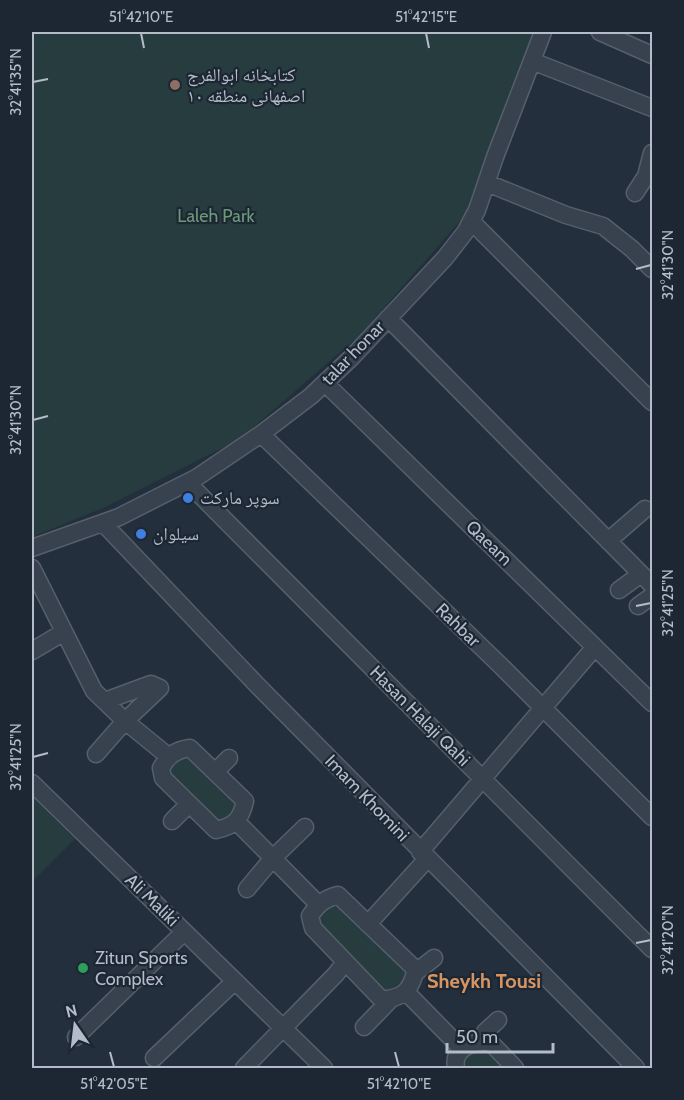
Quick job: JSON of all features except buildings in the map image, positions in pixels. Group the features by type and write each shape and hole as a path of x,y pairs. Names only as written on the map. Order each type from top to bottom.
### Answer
{"street":[{"name":"talar honar","path":"32,548 119,517 188,483 261,434 310,396 352,357 445,258 466,231 477,210 543,32"},
{"path":"600,32 652,54"},
{"path":"532,61 652,108"},
{"path":"635,193 646,176 652,153"},
{"path":"486,183 603,226 632,249 652,269"},
{"path":"471,221 652,402"},
{"path":"388,318 647,580 618,590"},
{"name":"Qaeam","path":"325,383 652,703"},
{"name":"Rahbar","path":"261,434 542,707 652,818"},
{"name":"Hasan Halaji Qahi","path":"188,483 652,948"},
{"path":"608,541 645,510"},
{"name":"Imam Khomini","path":"103,523 265,694 636,1068"},
{"path":"32,568 94,691 125,721 168,756"},
{"path":"638,606 652,596"},
{"path":"32,651 64,632"},
{"path":"368,924 542,707 595,647"},
{"path":"96,754 125,721 160,688 151,684 105,701"},
{"path":"190,748 215,772 245,801 242,813 236,821 227,828 216,830 163,778 161,768 168,756 176,751 190,748"},
{"path":"215,772 229,758"},
{"name":"Ali Maliki","path":"32,783 324,1068"},
{"path":"172,821 189,804"},
{"path":"236,821 318,904"},
{"path":"247,889 273,858 305,826"},
{"path":"399,995 382,1000 313,928 310,916 318,904 338,895 413,967 416,973"},
{"path":"76,1038 184,932"},
{"path":"364,1026 412,983 416,973 434,958"},
{"path":"244,1068 345,962"},
{"path":"154,1058 235,981"},
{"path":"399,995 456,1062 478,1042 489,1041 515,1068"},
{"path":"482,1042 485,1032 498,1020"}],"green space":[{"name":"Laleh Park","path":"32,32 538,32 469,211 361,334 240,439 103,508 32,537"},
{"path":"186,755 236,804 234,814 219,823 169,775 175,762"},
{"path":"32,796 75,839 32,882"},
{"path":"337,905 405,970 402,982 396,987 384,993 318,923 324,910"},
{"path":"486,1047 506,1068 463,1068 461,1059 471,1052"}],"place":[{"name":"کتابخانه ابوالفرج اصفهانی منطقه ۱۰","path":"175,85"},
{"name":"سوپر مارکت","path":"188,498"},
{"name":"سیلوان","path":"141,534"},
{"name":"Zitun Sports Complex","path":"83,968"}],"district":[{"name":"Sheykh Tousi","path":"484,981"}]}
